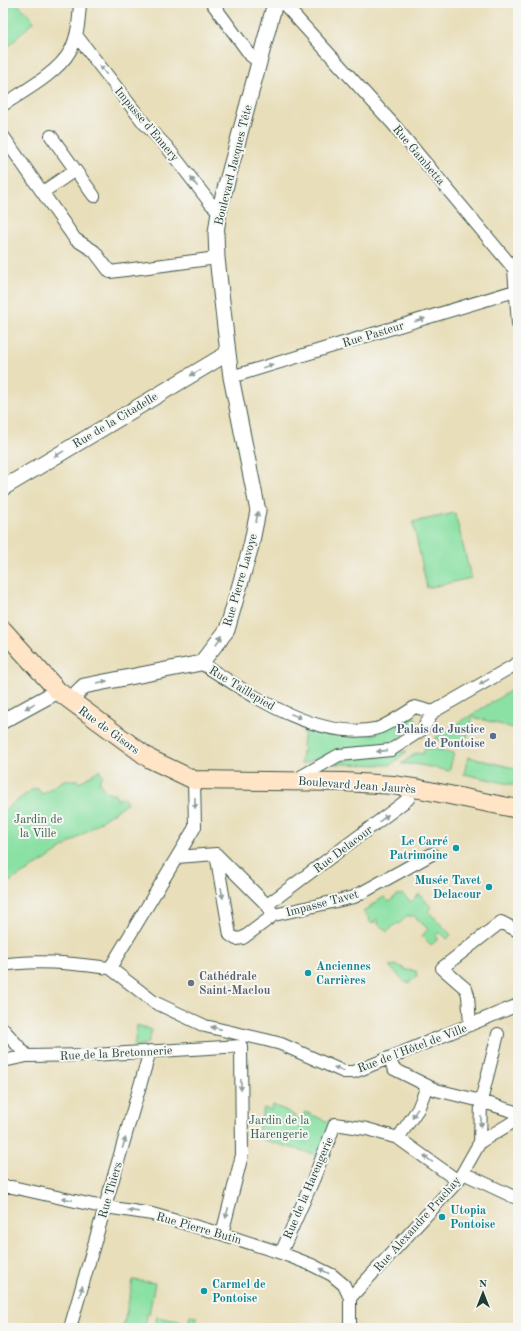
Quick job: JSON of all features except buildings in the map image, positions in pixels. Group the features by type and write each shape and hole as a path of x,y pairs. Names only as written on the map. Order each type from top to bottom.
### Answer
{"main road":[{"name":"Rue de Gisors","path":"3,630 64,696 150,760 194,780"},
{"name":"Boulevard Jean Jaurès","path":"194,780 292,781 372,784 412,788 518,810"}],"street":[{"path":"3,105 54,71 70,52 76,35 80,3"},
{"path":"212,3 251,56 259,62"},
{"name":"Boulevard Jacques Tête","path":"228,353 217,258 216,233 219,211 275,3"},
{"name":"Rue Gambetta","path":"282,3 393,124 505,256 514,269 517,291 518,324"},
{"name":"Impasse d'Ennery","path":"76,35 144,123 167,147 211,204 219,211"},
{"path":"3,136 75,239 94,251 110,272 217,258"},
{"path":"51,136 94,196"},
{"path":"43,192 75,170"},
{"name":"Rue Pasteur","path":"231,377 517,291"},
{"name":"Rue Pierre Lavoye","path":"201,663 227,630 251,546 258,511 231,377 228,353"},
{"name":"Rue de la Citadelle","path":"3,488 228,353"},
{"path":"3,721 64,696 84,686 201,663"},
{"name":"Rue Taillepied","path":"201,663 269,706 318,725 350,730 376,729 415,707 433,712"},
{"path":"292,781 339,755 391,750 423,729 433,712 518,663"},
{"path":"3,965 16,962 37,962 110,968 195,827 194,780"},
{"name":"Rue Delacour","path":"216,854 230,936 236,939 243,938 271,910 408,799 412,788"},
{"path":"177,857 216,854 271,910"},
{"name":"Impasse Tavet","path":"271,910 354,897 432,854"},
{"path":"470,1025 468,995 466,990 442,968 501,922 518,931"},
{"name":"Rue de l'Hôtel de Ville","path":"110,968 154,1002 205,1026 281,1044 344,1072 353,1072 389,1059 518,1005"},
{"path":"3,1029 27,1056"},
{"path":"480,1142 481,1101 498,1034"},
{"name":"Rue de la Bretonnerie","path":"3,1062 27,1056 93,1055 240,1046 242,1155 222,1234"},
{"name":"Rue Thiers","path":"70,1328 150,1051"},
{"path":"389,1059 394,1069 436,1090 481,1101 518,1113"},
{"path":"427,1086 418,1109 398,1138 460,1177 514,1197 518,1195"},
{"path":"480,1142 518,1119"},
{"name":"Rue de la Harengerie","path":"281,1253 314,1178 335,1124 398,1138"},
{"name":"Rue Alexandre Prachay","path":"350,1298 460,1177 480,1142"},
{"name":"Rue Pierre Butin","path":"3,1187 12,1187 105,1207 152,1214 222,1234 312,1264 332,1275 344,1285 350,1298"},
{"path":"350,1298 350,1328"}],"green space":[{"path":"3,3 17,3 34,21 3,52"},
{"path":"455,513 471,578 427,588 413,522"},
{"path":"518,686 518,708 513,728 473,717 464,746 435,739 436,737"},
{"path":"409,717 414,717 417,723 414,727 387,747 338,751 301,764 302,751 305,751 302,747 303,738 305,738 300,724 373,735"},
{"path":"425,747 454,753 449,771 415,764 401,764 416,753 423,754"},
{"path":"407,751 391,765 335,764 360,757"},
{"path":"468,757 518,769 518,786 464,774"},
{"name":"Jardin de la Ville","path":"99,770 103,776 100,779 100,784 104,790 110,794 115,794 118,800 123,797 127,803 47,859 7,883 5,880 3,881 3,811 33,789 37,788 42,794 64,780 77,780 79,783"},
{"path":"398,894 402,894 411,902 419,894 431,907 428,911 451,935 447,939 440,932 435,936 438,939 431,945 422,936 428,929 413,915 411,917 408,915 399,924 397,923 387,932 377,923 379,922 377,919 372,924 369,921 370,919 363,912 384,897 389,902"},
{"path":"398,965 406,970 416,971 417,977 409,983 406,983 389,966"},
{"path":"137,1025 152,1030 148,1043 134,1047"},
{"name":"Jardin de la Harengerie","path":"273,1105 287,1111 301,1120 305,1112 331,1123 320,1156 261,1139 262,1133 258,1131 264,1108 271,1110"},
{"path":"133,1280 155,1283 149,1314 146,1314 145,1324 155,1325 157,1317 188,1323 190,1316 197,1317 196,1323 200,1324 199,1328 123,1328"}],"place":[{"name":"Palais de Justice de Pontoise","path":"493,736"},
{"name":"Le Carré Patrimoine","path":"456,848"},
{"name":"Musée Tavet Delacour","path":"489,887"},
{"name":"Anciennes Carrières","path":"308,973"},
{"name":"Cathédrale Saint-Maclou","path":"191,983"},
{"name":"Utopia Pontoise","path":"442,1217"},
{"name":"Carmel de Pontoise","path":"204,1291"}]}
